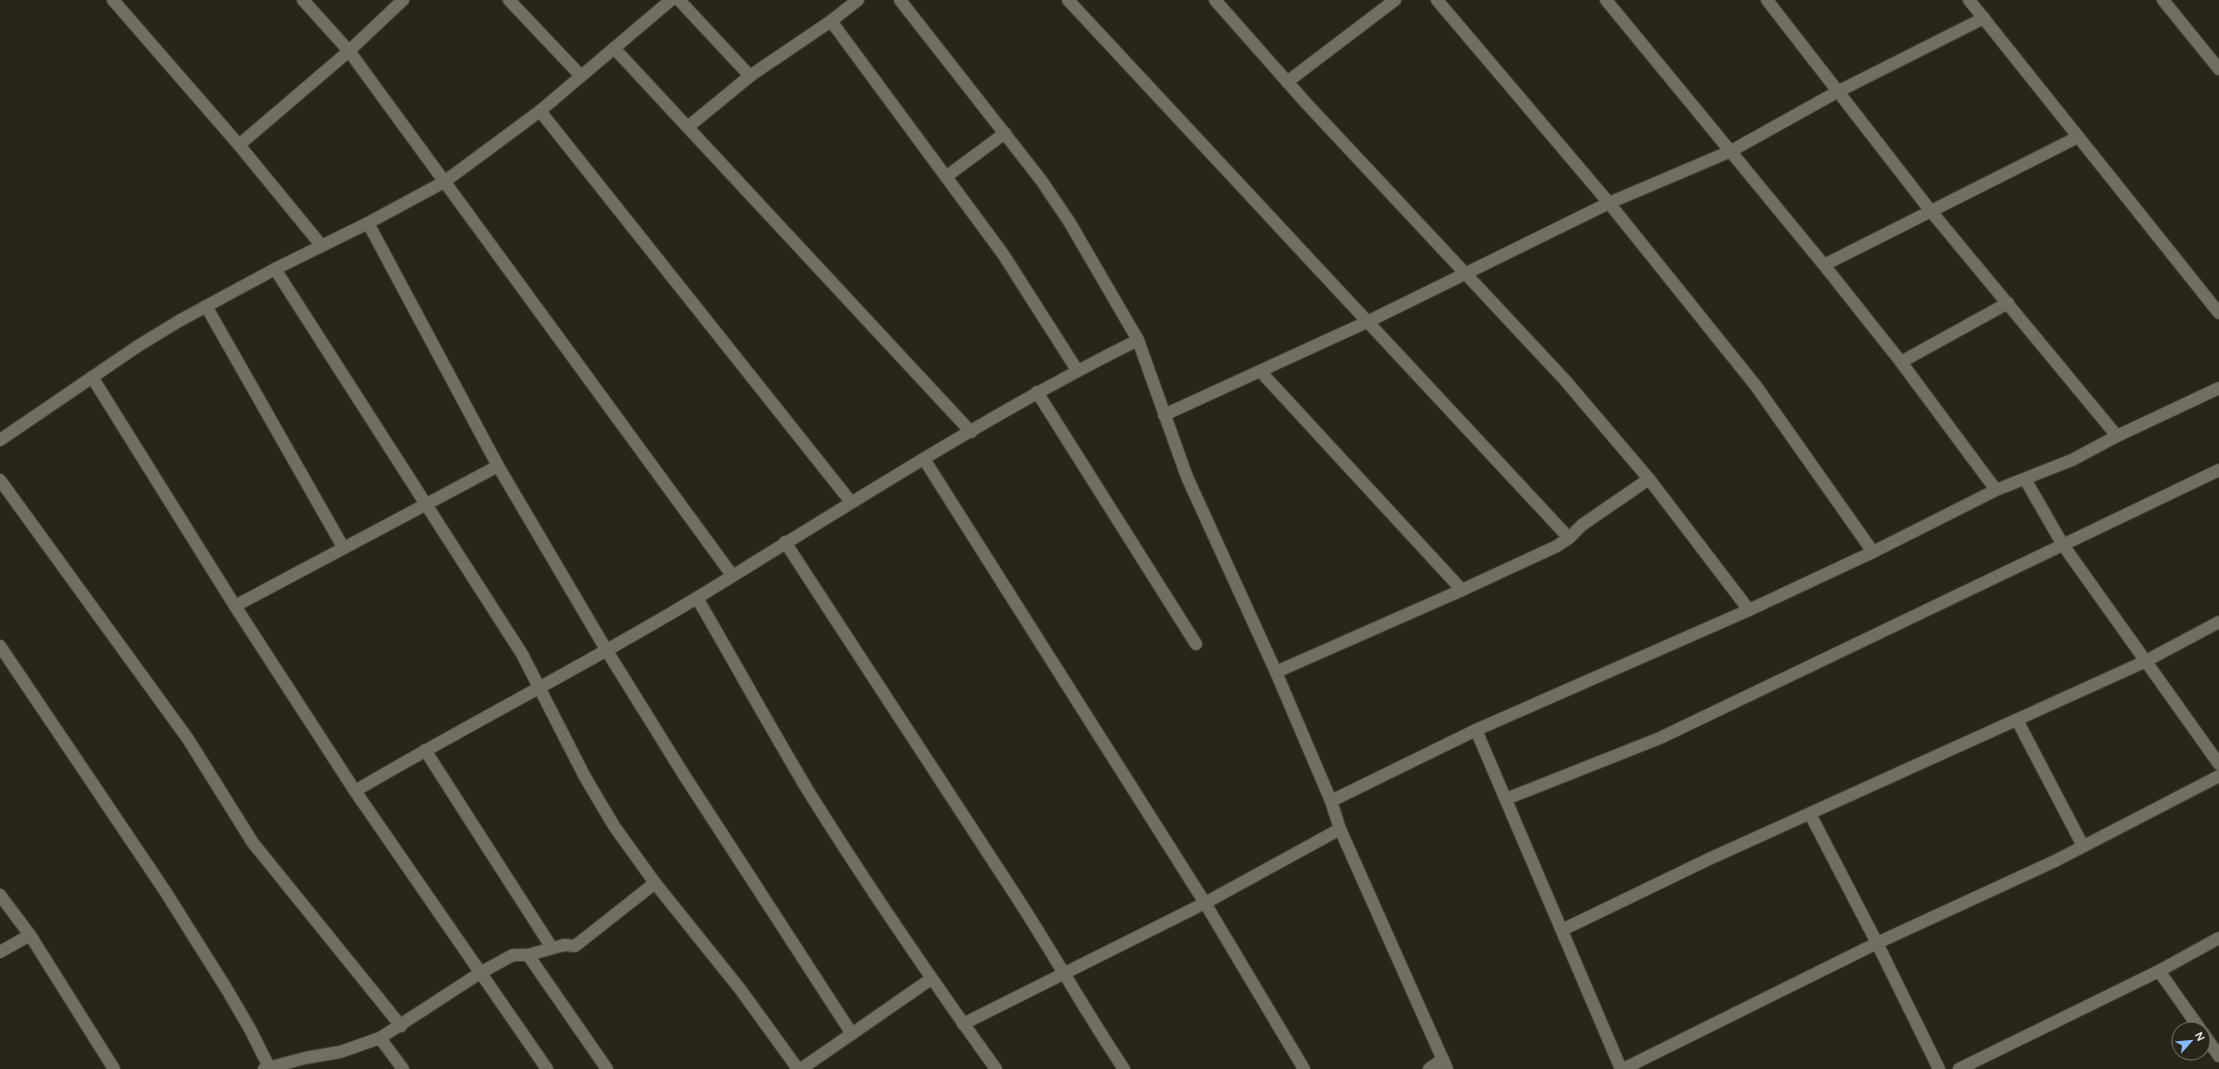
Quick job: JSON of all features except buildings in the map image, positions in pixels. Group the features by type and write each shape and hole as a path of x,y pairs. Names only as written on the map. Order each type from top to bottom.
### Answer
{"street":[{"path":"113,0 239,145 321,245"},
{"path":"303,0 349,51 732,575"},
{"path":"239,145 349,51 403,0"},
{"path":"509,0 581,76"},
{"path":"0,440 138,346 206,306 321,245 368,223 444,182 540,111 671,0"},
{"path":"679,0 750,76"},
{"path":"689,126 750,76 832,22 858,0"},
{"path":"900,0 1005,134 1070,223 1138,340 1187,476 1276,672 1331,801 1340,829 1445,1064 1428,1069"},
{"path":"1068,0 1569,538"},
{"path":"1215,0 1287,82 1463,274 1564,379 1649,479 1749,610"},
{"path":"1287,82 1395,0"},
{"path":"1438,0 1609,203 1768,401 1873,552"},
{"path":"1606,0 1824,265 1901,362 1996,490"},
{"path":"1767,0 1930,210 2117,436"},
{"path":"1969,0 2219,313"},
{"path":"2163,0 2219,69"},
{"path":"1164,415 1369,322 1463,274 1609,203 1731,151 1837,92 1984,18"},
{"path":"832,22 947,176 1003,254 1077,370"},
{"path":"614,48 689,126 971,432"},
{"path":"540,111 851,502"},
{"path":"947,176 1005,134"},
{"path":"1824,265 1930,210 2078,137"},
{"path":"368,223 498,466 607,651 680,769 852,1034"},
{"path":"275,269 512,638 540,687 598,800 654,884 740,989 798,1069"},
{"path":"1901,362 2008,303"},
{"path":"206,306 344,547"},
{"path":"355,791 425,750 607,651 851,502 1037,392 1077,370 1138,340"},
{"path":"1261,372 1462,590"},
{"path":"92,377 235,606 355,791 547,1069"},
{"path":"1331,801 1476,730 1749,610 1873,552 1996,490 2072,460 2117,436 2219,388"},
{"path":"1037,392 1196,644"},
{"path":"924,459 1205,904 1304,1069"},
{"path":"235,606 498,466"},
{"path":"1506,799 1660,738 2219,470"},
{"path":"1276,672 1462,590 1569,538 1582,525 1649,479"},
{"path":"2024,479 2063,545 2144,662 2219,764"},
{"path":"0,480 188,739 253,843 401,1026"},
{"path":"785,542 1066,974 1093,1023 1124,1069"},
{"path":"696,598 813,798 931,979 996,1069"},
{"path":"1562,930 1709,859 2144,662 2219,622"},
{"path":"0,646 165,891 250,1029 268,1068 340,1052 380,1038 401,1026 480,973 513,955 528,955 564,945 575,946 654,884"},
{"path":"2017,720 2083,846"},
{"path":"1476,730 1622,1069 1877,943 2083,846 2219,776"},
{"path":"425,750 552,948"},
{"path":"1810,814 1877,943 1939,1069"},
{"path":"963,1024 1205,904 1340,829"},
{"path":"0,895 30,935 114,1069"},
{"path":"0,952 30,935"},
{"path":"1959,1069 2159,971 2219,938"},
{"path":"528,955 607,1069"},
{"path":"2159,971 2194,1021"},
{"path":"802,1069 931,979"},
{"path":"380,1038 403,1069"},
{"path":"2211,1044 2219,1056"}]}
